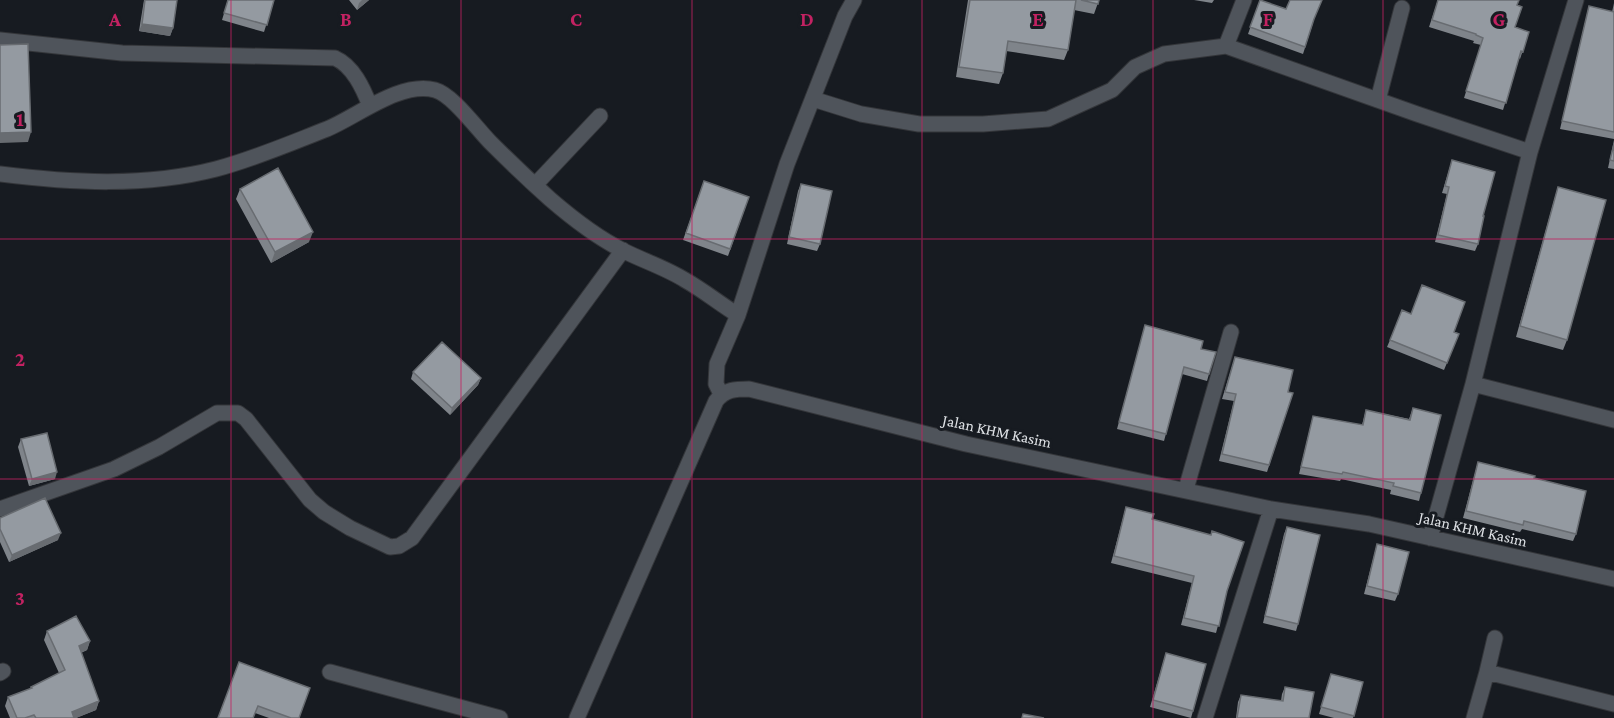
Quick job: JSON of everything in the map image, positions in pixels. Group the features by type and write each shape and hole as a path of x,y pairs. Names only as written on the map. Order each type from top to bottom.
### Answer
{"street":[{"path":"577,718 696,444 716,400 722,394 716,384 717,364 738,315 787,164 845,16 854,0"},
{"path":"1226,46 1244,0"},
{"path":"1430,538 1473,384 1530,152 1576,0"},
{"path":"1378,100 1402,8"},
{"path":"0,40 122,52 335,57 345,63 364,92 370,106"},
{"path":"813,99 861,114 918,124 983,124 1048,119 1112,90 1135,68 1164,54 1226,46 1530,152"},
{"path":"0,174 56,181 181,177 218,168 275,149 330,127 370,106 414,89 425,88 439,91 451,100 551,200 586,226 622,250 684,279 738,315"},
{"path":"535,185 600,116"},
{"path":"0,509 114,469 159,447 217,413 238,412 310,500 324,512 390,548 399,546 412,538 622,250"},
{"path":"1186,489 1231,332"},
{"path":"1473,384 1614,420"},
{"name":"Jalan KHM Kasim","path":"722,394 736,389 749,389 966,444 1186,489 1271,509 1368,524 1614,579"},
{"path":"1205,718 1271,509"},
{"path":"1474,718 1495,638"},
{"path":"330,672 500,718"},
{"path":"1487,672 1614,704"}],"building":[{"path":"145,0 177,0 173,28 142,24"},
{"path":"228,0 274,0 267,25 224,13"},
{"path":"970,0 1076,0 1068,50 1008,41 1003,73 959,67"},
{"path":"1081,0 1099,0 1098,4"},
{"path":"1260,0 1286,9 1290,0 1322,0 1305,47 1250,27"},
{"path":"1438,0 1519,0 1517,5 1522,7 1515,27 1529,32 1506,103 1466,91 1483,38 1432,20"},
{"path":"1589,6 1614,12 1614,132 1562,121"},
{"path":"28,44 31,132 0,133 0,45"},
{"path":"1614,144 1614,161 1610,160"},
{"path":"1452,160 1495,172 1478,244 1438,235 1449,187 1445,186"},
{"path":"278,168 313,232 275,252 240,189"},
{"path":"704,181 749,197 730,249 686,233"},
{"path":"801,184 832,191 820,244 789,237"},
{"path":"1558,187 1606,200 1567,340 1520,326"},
{"path":"1422,285 1465,302 1454,332 1459,334 1447,363 1390,340 1402,310 1411,314"},
{"path":"1145,325 1203,341 1201,349 1216,352 1209,374 1184,367 1166,434 1119,422"},
{"path":"442,342 481,378 452,408 413,372"},
{"path":"1235,357 1293,370 1288,392 1293,393 1269,465 1222,454 1236,394 1225,392"},
{"path":"1413,408 1441,415 1421,493 1393,486 1394,483 1343,472 1342,474 1301,467 1313,416 1363,425 1366,410 1410,420"},
{"path":"47,433 57,472 32,479 21,439"},
{"path":"1478,462 1586,491 1576,534 1524,521 1523,525 1466,511"},
{"path":"45,498 61,533 12,555 0,529 0,518"},
{"path":"1126,507 1154,514 1152,519 1211,535 1212,531 1244,542 1227,591 1219,626 1184,618 1194,576 1114,556"},
{"path":"1287,527 1320,535 1298,624 1265,616"},
{"path":"1377,544 1409,552 1398,594 1367,586"},
{"path":"76,616 90,641 79,646 99,701 72,712 74,718 36,718 34,715 17,718 8,697 32,688 65,670 47,631"},
{"path":"1166,653 1206,664 1193,711 1153,700"},
{"path":"239,662 310,688 299,718 291,718 258,706 253,718 218,718"},
{"path":"1331,674 1363,682 1354,716 1321,707"},
{"path":"1285,687 1314,692 1309,718 1237,718 1241,695 1283,701"},
{"path":"1023,714 1044,718 1022,718"}]}
